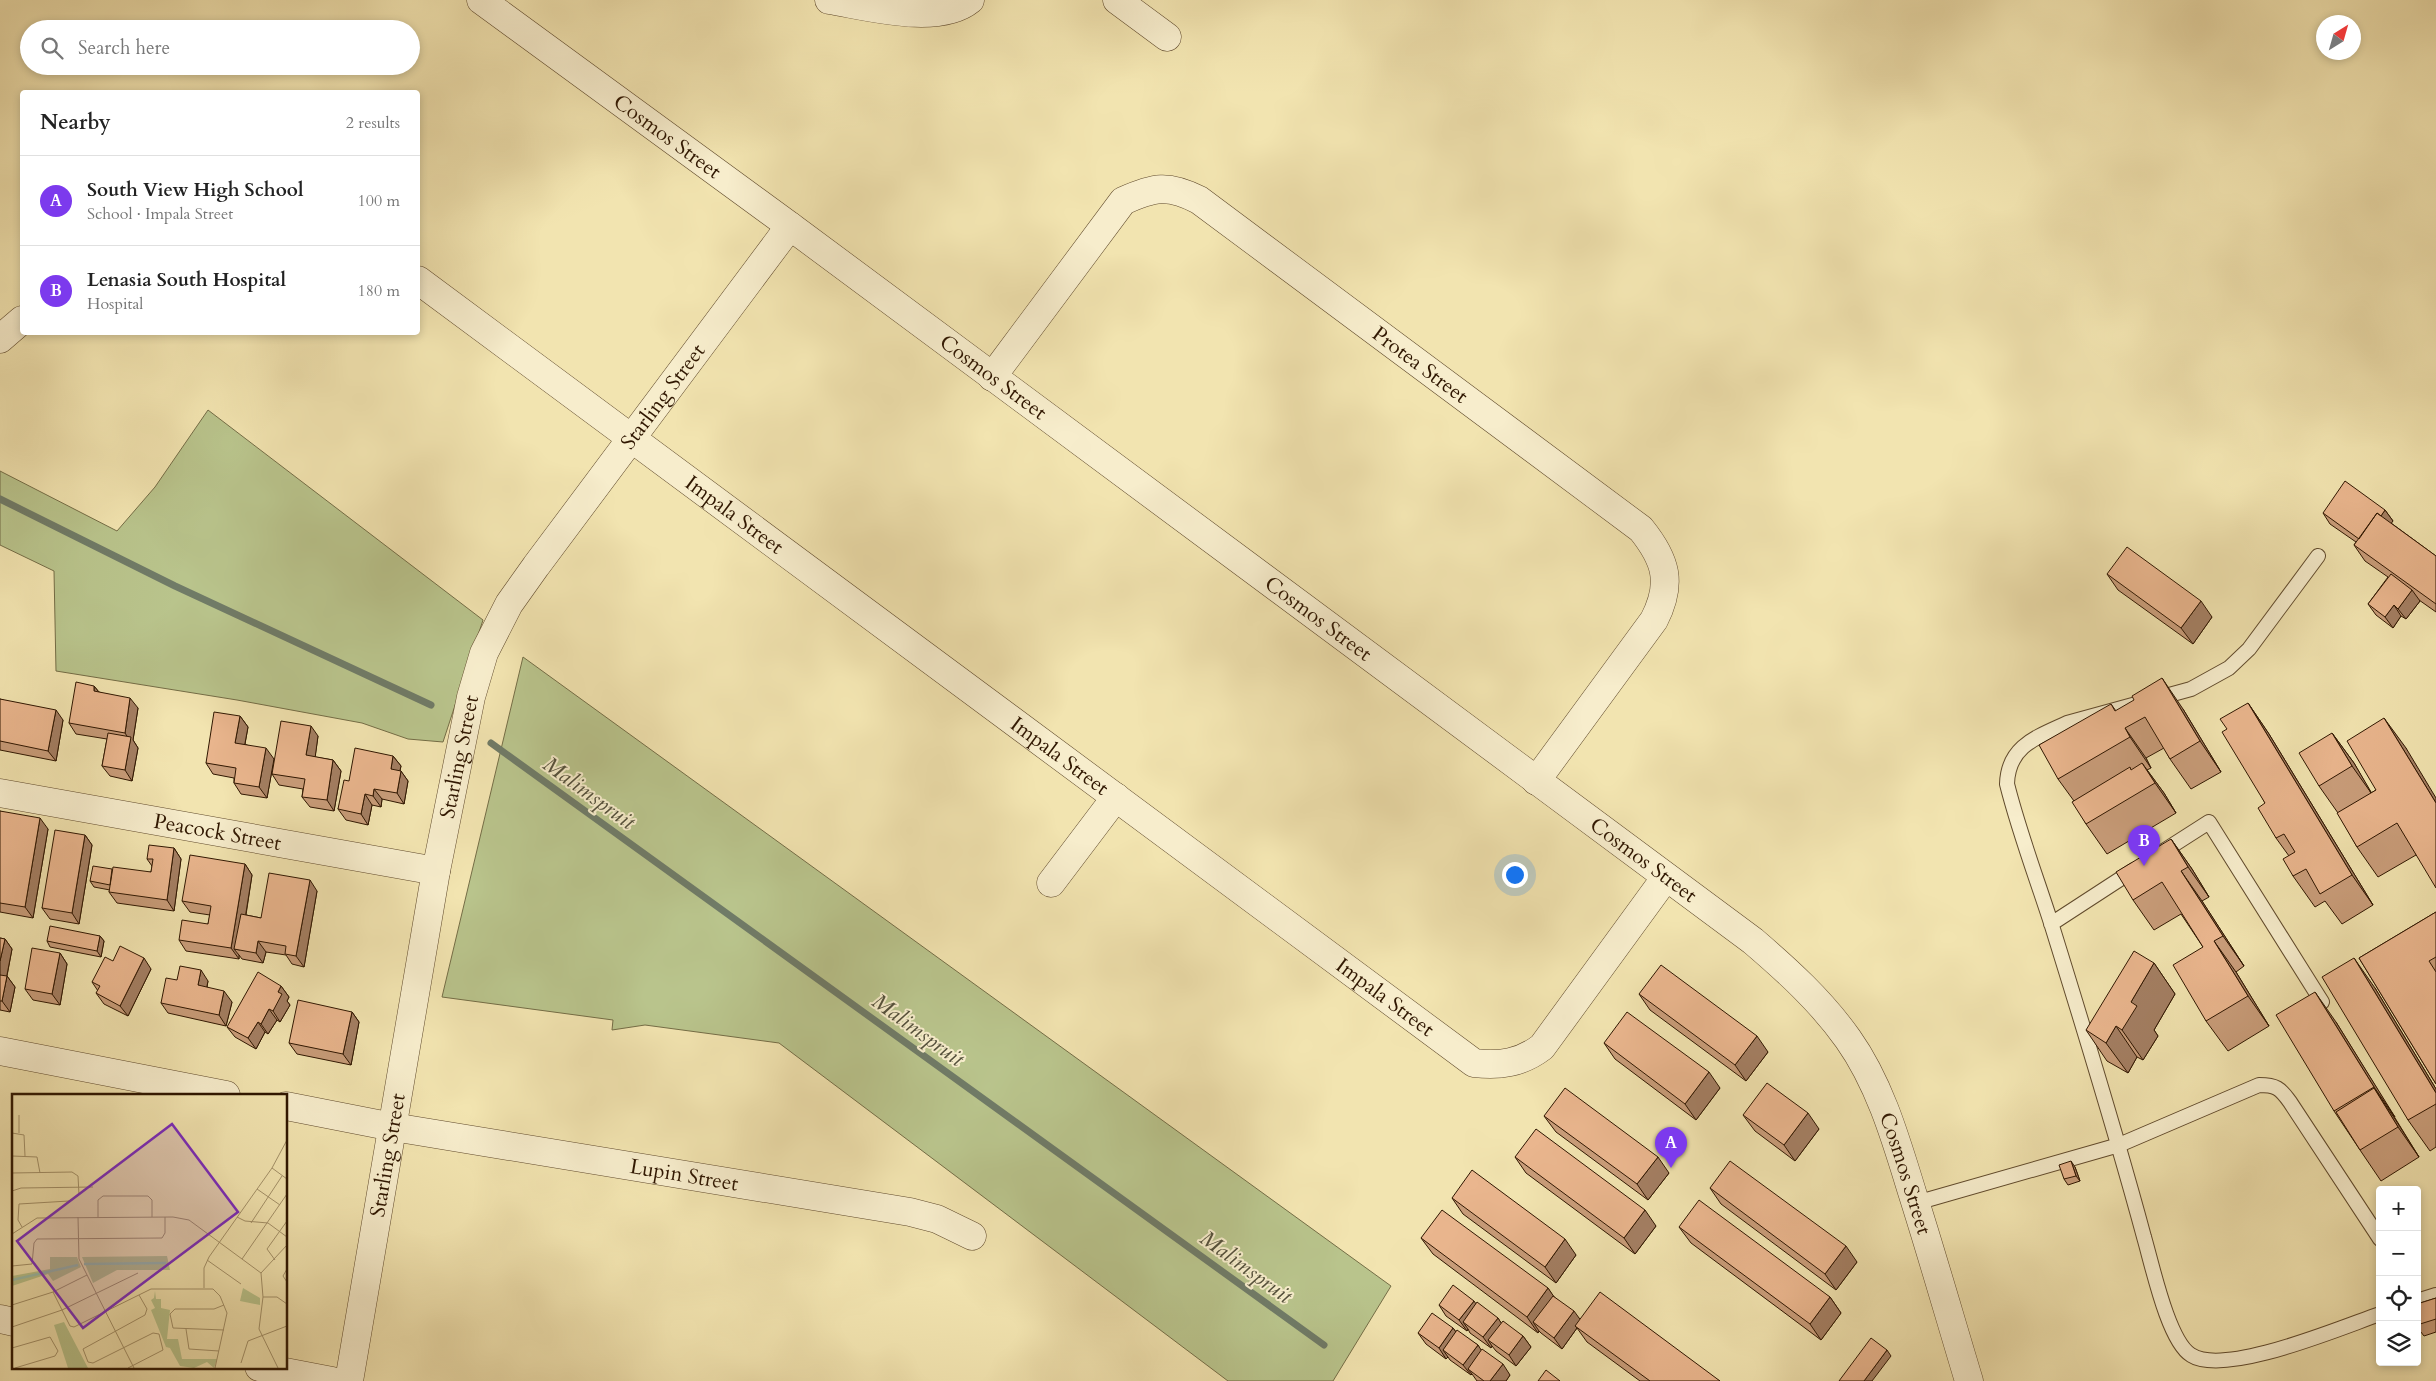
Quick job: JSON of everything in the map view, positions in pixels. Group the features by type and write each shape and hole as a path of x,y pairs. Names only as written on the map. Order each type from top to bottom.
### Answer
{"street":[{"name":"Cosmos Street","path":"481,0 790,226 1753,941 1790,973 1826,1010 1849,1040 1878,1091 1916,1203 1969,1381"},
{"path":"829,0 919,13 945,12 970,0"},
{"path":"1117,0 1168,37"},
{"name":"Protea Street","path":"992,377 1123,202 1145,191 1162,188 1181,191 1199,200 1641,529 1652,543 1665,574 1662,604 1654,620 1536,780"},
{"name":"Starling Street","path":"349,1381 436,871 471,697 484,652 509,604 790,226"},
{"name":"Impala Street","path":"420,281 1474,1063 1496,1066 1514,1062 1531,1056 1542,1047 1666,878"},
{"path":"0,339 20,322"},
{"name":"Peacock Street","path":"0,793 436,871"},
{"path":"1051,883 1116,797"},
{"path":"0,1051 221,1094"},
{"name":"Lupin Street","path":"288,1106 393,1127 910,1212 937,1219 972,1236"},
{"path":"265,1368 332,1381"}],"lane":[{"path":"2318,556 2249,649 2229,668 2191,689 2067,723 2021,748 2012,759 2007,784 2119,1145 2163,1302 2176,1338 2191,1355 2208,1360 2229,1361 2252,1356 2376,1315"},
{"path":"2051,924 2209,822 2322,1002"},
{"path":"1916,1203 2119,1145 2259,1085 2272,1085 2282,1092 2290,1102 2376,1233"},
{"path":"2421,1300 2436,1295"}],"green space":[{"path":"208,410 483,620 443,742 408,739 362,723 237,700 56,671 54,571 0,545 0,471 117,531 155,487"},
{"path":"523,657 1391,1286 1333,1381 1228,1381 779,1043 645,1025 612,1030 613,1020 442,997"}],"building":[{"path":"2345,481 2385,510 2381,516 2377,513 2359,539 2323,513"},
{"path":"2377,513 2436,556 2436,604 2354,545"},
{"path":"2127,547 2201,601 2181,628 2107,574"},
{"path":"2391,574 2412,590 2398,609 2394,605 2385,617 2368,604"},
{"path":"2162,678 2200,741 2170,759 2145,717 2125,728 2130,737 2058,779 2039,745 2111,704 2115,711 2134,700 2132,696"},
{"path":"76,682 94,686 94,691 130,698 125,733 69,723"},
{"path":"0,699 56,710 48,751 0,741"},
{"path":"2248,703 2352,875 2320,894 2306,869 2293,876 2283,859 2295,852 2284,834 2276,838 2258,808 2265,803 2222,732 2227,729 2220,719"},
{"path":"214,712 240,716 235,743 266,748 259,787 234,783 236,768 206,763"},
{"path":"2384,718 2436,803 2436,888 2397,823 2357,847 2337,813 2376,790 2347,741"},
{"path":"281,721 311,726 306,755 333,760 327,800 302,797 305,779 272,774"},
{"path":"108,733 131,737 125,770 102,766"},
{"path":"2332,733 2352,766 2319,786 2299,753"},
{"path":"355,748 393,756 391,769 401,771 397,793 374,789 373,796 365,794 361,814 338,809 344,780 349,781"},
{"path":"2142,763 2155,783 2086,824 2072,802 2130,767 2131,770"},
{"path":"0,811 40,818 25,907 0,903"},
{"path":"55,830 85,835 72,913 42,908"},
{"path":"2171,839 2188,867 2181,871 2223,936 2214,941 2248,996 2206,1021 2173,965 2203,947 2162,882 2133,900 2116,872"},
{"path":"149,845 174,848 167,900 109,892 113,867 151,872 153,859 147,859"},
{"path":"190,855 245,864 231,948 179,940 182,920 208,924 211,906 182,901"},
{"path":"93,866 112,869 110,885 90,881"},
{"path":"269,873 310,880 296,956 285,954 286,946 258,941 256,953 234,949 241,914 261,918"},
{"path":"2436,912 2436,957 2429,961 2436,972 2436,1084 2359,958"},
{"path":"50,926 100,936 97,951 47,941"},
{"path":"0,938 5,939 0,961"},
{"path":"120,946 144,958 120,1006 96,993 100,986 92,982 105,957 113,961"},
{"path":"32,948 60,953 52,994 25,989"},
{"path":"2134,951 2154,963 2131,1002 2137,1006 2122,1030 2116,1026 2106,1043 2086,1030"},
{"path":"2354,958 2436,1093 2436,1104 2408,1120 2322,977"},
{"path":"1661,965 1757,1036 1735,1065 1639,994"},
{"path":"180,966 201,970 198,985 224,991 219,1015 161,1003 166,978 177,980"},
{"path":"258,972 281,986 278,992 282,994 273,1011 269,1009 261,1024 258,1022 248,1038 227,1027"},
{"path":"0,975 7,976 2,1001 0,1001"},
{"path":"2315,992 2374,1087 2334,1111 2276,1015"},
{"path":"298,1000 352,1012 343,1054 289,1043"},
{"path":"1627,1012 1709,1072 1685,1104 1604,1043"},
{"path":"1767,1083 1808,1113 1784,1145 1743,1115"},
{"path":"1565,1088 1658,1157 1637,1184 1544,1116"},
{"path":"2374,1088 2398,1127 2360,1150 2336,1112"},
{"path":"1536,1129 1645,1210 1624,1238 1515,1157"},
{"path":"1730,1161 1846,1246 1825,1274 1710,1188"},
{"path":"2071,1161 2076,1176 2064,1179 2059,1165"},
{"path":"1472,1170 1565,1239 1545,1267 1452,1198"},
{"path":"1699,1200 1830,1297 1810,1324 1679,1227"},
{"path":"1442,1210 1548,1288 1527,1317 1421,1238"},
{"path":"1453,1285 1474,1301 1459,1320 1439,1305"},
{"path":"1600,1292 1720,1381 1650,1381 1575,1326"},
{"path":"1553,1296 1574,1311 1554,1338 1533,1322"},
{"path":"2436,1298 2436,1319 2421,1324 2421,1303"},
{"path":"1477,1302 1498,1318 1483,1337 1463,1322"},
{"path":"1432,1313 1453,1328 1439,1348 1418,1333"},
{"path":"1503,1321 1523,1336 1509,1355 1488,1340"},
{"path":"1457,1330 1478,1345 1463,1365 1443,1350"},
{"path":"1871,1338 1887,1350 1864,1381 1839,1381"},
{"path":"1482,1349 1503,1364 1490,1381 1484,1381 1468,1369"},
{"path":"1546,1370 1560,1381 1538,1381"}],"waterway":[{"path":"0,499 175,586 431,705"},
{"name":"Malimspruit","path":"491,743 1324,1345"}],"place":[{"name":"Lenasia South Hospital","path":"2144,866"},
{"name":"South View High School","path":"1671,1168"}]}
